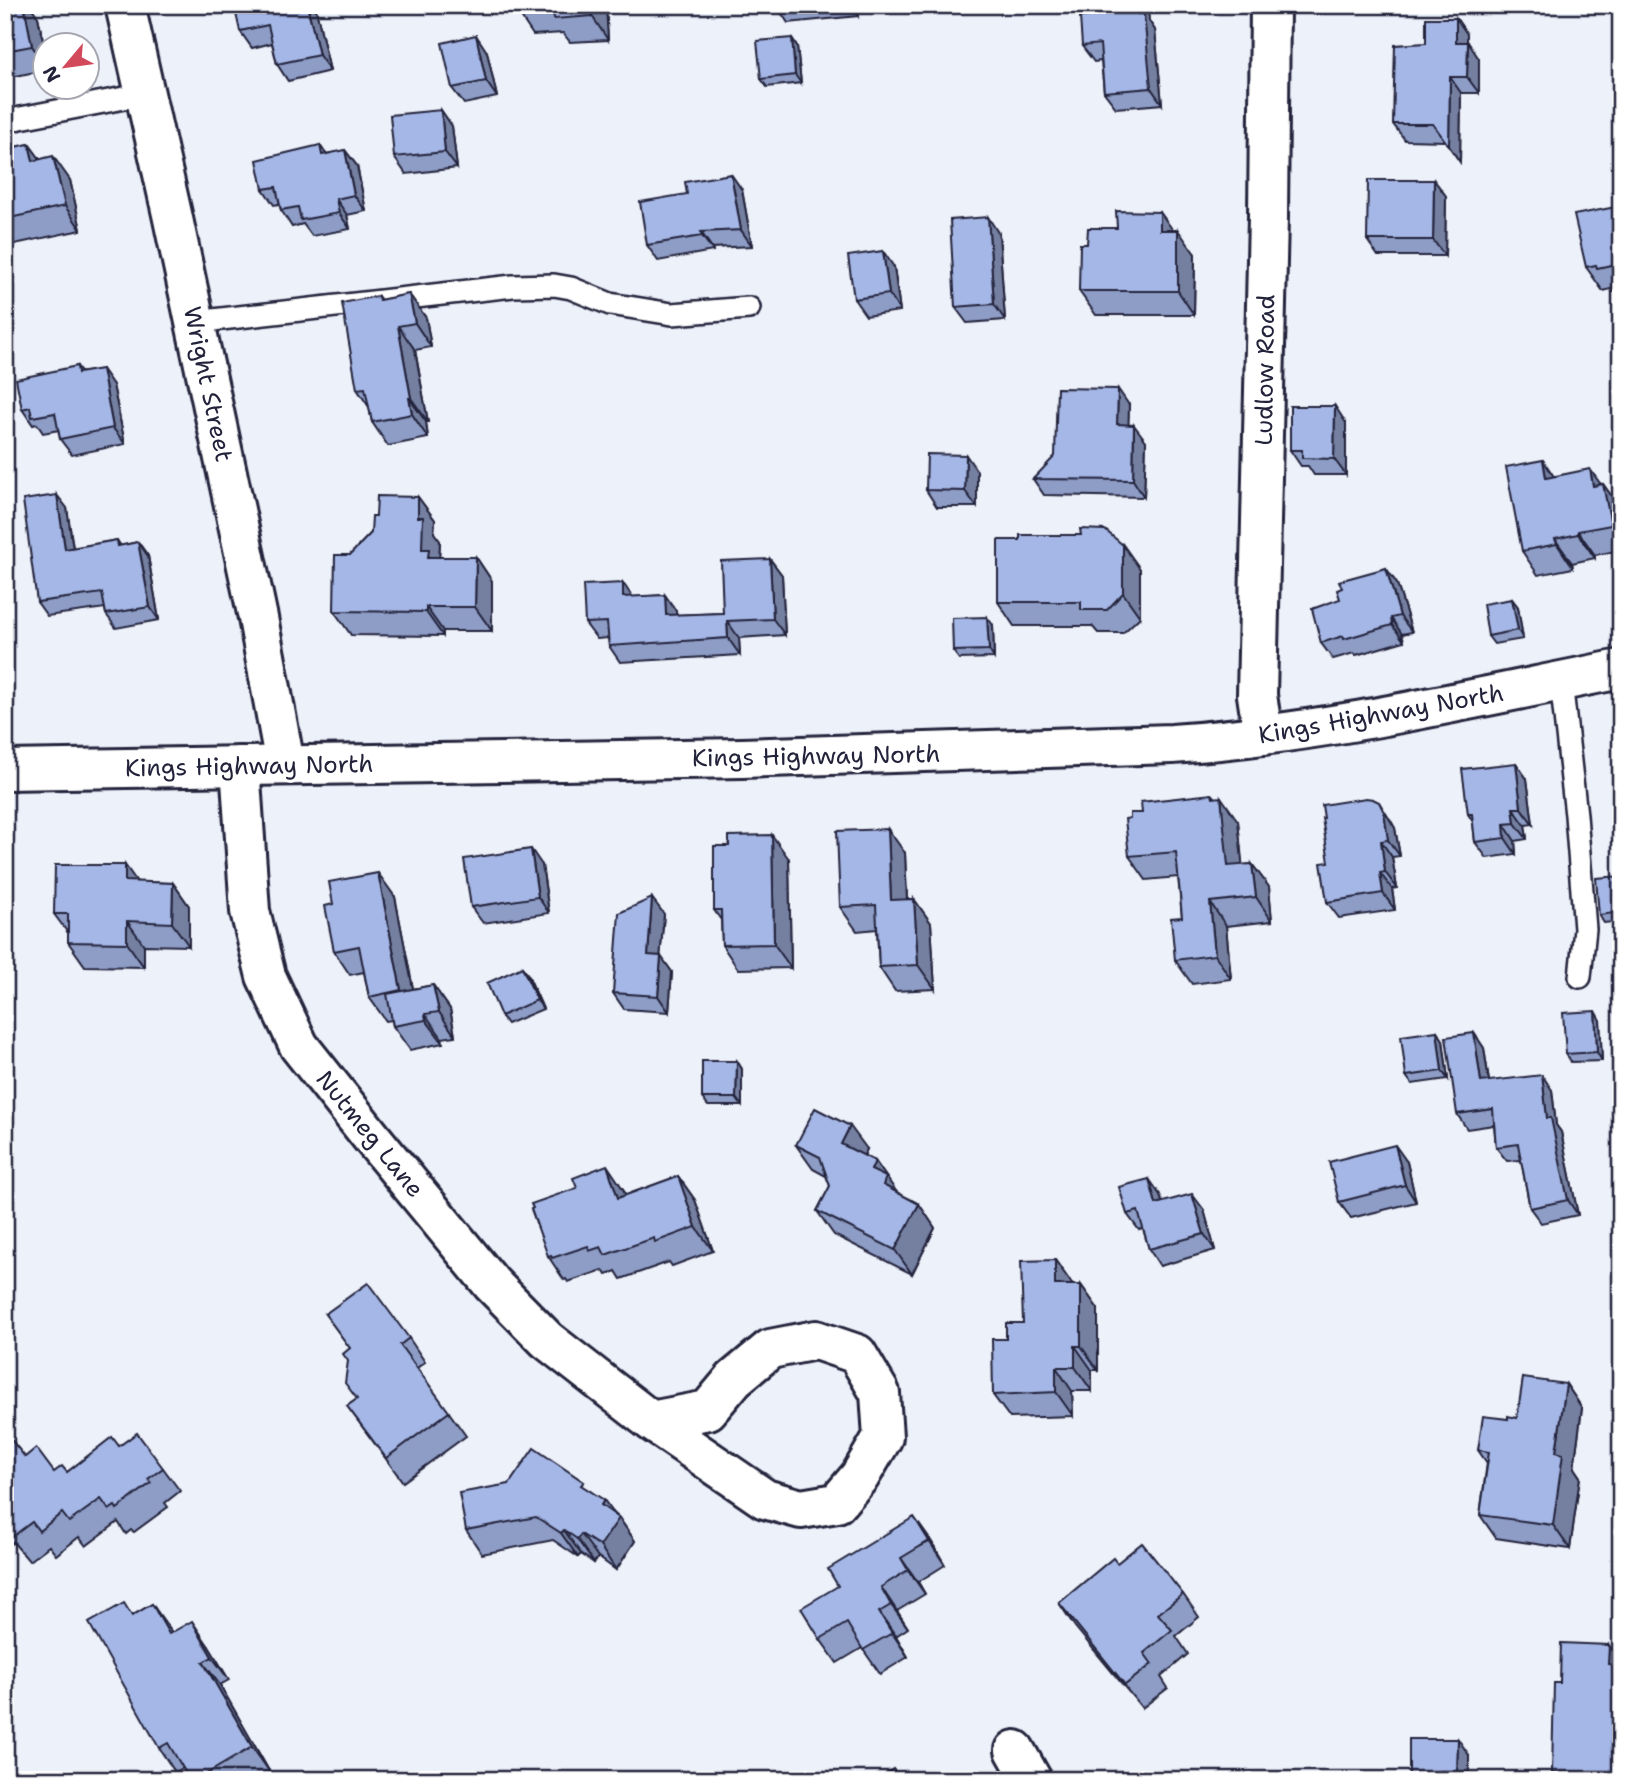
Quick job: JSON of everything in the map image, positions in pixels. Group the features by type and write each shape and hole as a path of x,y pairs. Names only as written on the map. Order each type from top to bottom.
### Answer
{"street":[{"name":"Wright Street","path":"125,5 258,618 285,764"},
{"name":"Ludlow Road","path":"1263,735 1257,695 1270,5"},
{"name":"Kings Highway North","path":"5,770 908,754 1172,744 1263,735 1341,723 1621,669"},
{"name":"Nutmeg Lane","path":"240,766 250,911 266,976 299,1046 492,1284 547,1340 651,1421 765,1499 801,1509 837,1503 860,1476 883,1437 880,1393 857,1354 816,1340 770,1349 734,1379 708,1410 651,1421"}],"lane":[{"path":"5,121 145,94"},
{"path":"195,322 513,286 554,285 571,288 610,304 672,314 748,308"},
{"path":"1561,681 1586,929 1580,977"}],"building":[{"path":"5,5 24,5 32,46 5,51"},
{"path":"234,5 307,5 319,55 277,64 268,25 240,31"},
{"path":"516,5 591,5 592,16 554,19 553,8 517,11"},
{"path":"1097,5 1138,5 1138,14 1144,14 1151,88 1104,92 1100,44 1082,46 1080,17 1098,15"},
{"path":"1426,18 1456,18 1456,42 1468,42 1467,77 1450,77 1449,146 1433,124 1393,124 1395,45 1426,43"},
{"path":"476,35 486,81 452,88 442,43"},
{"path":"792,38 795,75 761,79 757,41"},
{"path":"441,110 445,152 394,157 390,115"},
{"path":"29,144 33,161 53,156 65,206 5,219 5,149"},
{"path":"320,145 322,155 345,150 354,195 336,199 339,213 301,220 298,207 281,210 276,187 263,189 257,160"},
{"path":"731,174 741,230 701,232 702,236 647,245 640,202 687,194 685,182"},
{"path":"1368,180 1434,180 1433,240 1367,240"},
{"path":"1621,206 1621,263 1597,268 1596,265 1586,267 1574,215"},
{"path":"1116,211 1160,212 1160,230 1178,230 1178,291 1079,291 1080,244 1087,244 1088,228 1117,228"},
{"path":"988,217 994,304 955,307 950,220"},
{"path":"883,251 889,294 854,299 848,256"},
{"path":"409,294 415,323 398,326 412,414 372,422 365,388 357,389 342,303 378,296 379,300"},
{"path":"77,366 78,373 102,369 113,428 60,439 55,413 32,417 30,407 22,409 16,379"},
{"path":"1057,388 1118,389 1117,424 1134,425 1133,480 1033,479 1055,456"},
{"path":"1290,406 1335,406 1334,459 1302,458 1302,450 1290,450"},
{"path":"927,454 966,455 965,491 926,490"},
{"path":"1543,460 1546,478 1590,469 1593,486 1603,484 1611,525 1578,531 1578,534 1555,539 1557,544 1522,551 1506,467"},
{"path":"57,495 65,549 117,540 118,546 138,542 150,607 106,614 102,593 37,602 23,500"},
{"path":"377,496 418,497 418,517 423,517 422,549 429,549 428,557 476,557 475,607 426,607 426,612 334,611 335,555 350,555 371,533 372,516 376,516"},
{"path":"1080,529 1105,530 1123,545 1123,593 1107,610 1081,610 1081,602 998,602 998,540 1020,540 1020,535 1081,535"},
{"path":"770,559 773,619 727,621 728,638 609,646 607,622 585,623 583,585 623,583 623,597 665,595 666,615 723,613 721,561"},
{"path":"1386,568 1400,616 1391,618 1392,625 1321,643 1312,609 1340,599 1337,590 1342,588 1339,581"},
{"path":"1512,599 1518,630 1488,636 1483,604"},
{"path":"987,617 989,650 953,651 952,618"},
{"path":"1516,763 1521,808 1513,808 1515,823 1504,824 1505,838 1475,842 1462,769"},
{"path":"1212,794 1213,798 1221,797 1228,866 1252,864 1256,897 1210,902 1215,955 1175,960 1171,918 1182,917 1176,852 1129,856 1125,819 1130,818 1130,813 1142,813 1141,802"},
{"path":"1366,798 1379,802 1384,812 1388,840 1381,841 1385,872 1380,873 1383,893 1327,902 1321,863 1329,862 1322,805"},
{"path":"888,829 891,900 914,899 918,965 879,967 876,905 840,907 837,831"},
{"path":"772,835 774,944 722,945 721,910 714,910 714,846 729,846 729,836"},
{"path":"531,849 538,897 471,907 464,859"},
{"path":"55,865 125,865 125,881 173,883 172,923 127,921 127,943 68,942 68,914 54,914"},
{"path":"378,873 401,990 369,997 359,946 334,951 325,906 333,904 329,882"},
{"path":"1621,876 1621,912 1599,915 1596,878"},
{"path":"652,898 648,955 661,956 658,996 613,993 619,913"},
{"path":"522,967 537,1000 501,1016 487,983"},
{"path":"433,985 439,1012 425,1014 426,1020 393,1026 387,994"},
{"path":"1595,1011 1597,1052 1566,1054 1563,1013"},
{"path":"1437,1031 1442,1071 1406,1076 1401,1036"},
{"path":"1474,1033 1481,1082 1542,1075 1547,1118 1551,1118 1568,1200 1530,1208 1518,1144 1496,1147 1493,1109 1457,1114 1446,1037"},
{"path":"702,1061 737,1061 736,1098 702,1098"},
{"path":"815,1108 850,1126 841,1144 875,1161 871,1170 886,1177 883,1185 919,1204 895,1250 817,1211 830,1186 820,1157 796,1145"},
{"path":"1395,1145 1405,1185 1339,1202 1329,1162"},
{"path":"607,1165 618,1198 678,1176 696,1227 655,1242 654,1238 605,1255 601,1247 589,1251 588,1246 552,1258 551,1255 548,1256 531,1204 577,1188 573,1178"},
{"path":"1149,1179 1156,1204 1192,1194 1204,1234 1149,1249 1138,1211 1127,1214 1119,1187"},
{"path":"1055,1260 1055,1285 1081,1285 1081,1346 1075,1346 1075,1367 1056,1367 1056,1392 993,1395 992,1339 1006,1339 1006,1323 1023,1323 1021,1261"},
{"path":"368,1283 409,1338 400,1345 449,1412 386,1458 347,1406 357,1399 345,1383 348,1361 343,1354 350,1348 325,1314"},
{"path":"1523,1378 1566,1384 1556,1452 1563,1454 1553,1525 1480,1515 1489,1452 1478,1450 1483,1416 1517,1418"},
{"path":"5,1432 25,1457 36,1448 54,1472 62,1466 67,1472 112,1437 119,1446 137,1433 163,1468 148,1479 151,1483 117,1509 115,1506 109,1510 101,1499 69,1522 62,1513 39,1531 32,1522 12,1537 5,1529"},
{"path":"534,1448 584,1482 581,1485 604,1500 601,1505 619,1518 600,1546 581,1534 577,1539 564,1530 561,1533 536,1517 466,1530 459,1493 509,1484"},
{"path":"914,1517 929,1541 901,1558 908,1570 881,1587 891,1605 879,1612 892,1633 863,1650 847,1623 820,1639 801,1608 838,1586 828,1569"},
{"path":"1142,1543 1183,1594 1158,1614 1172,1630 1144,1653 1152,1664 1125,1685 1059,1603 1113,1558 1117,1563"},
{"path":"124,1603 132,1616 152,1604 169,1634 192,1621 212,1657 203,1662 252,1747 196,1780 190,1780 168,1743 159,1748 89,1623"},
{"path":"1561,1643 1609,1645 1608,1664 1621,1665 1621,1775 1552,1773 1554,1683 1560,1683"},
{"path":"1409,1739 1458,1739 1457,1772 1441,1771 1440,1780 1409,1780"},
{"path":"893,1769 900,1780 876,1780"}]}
